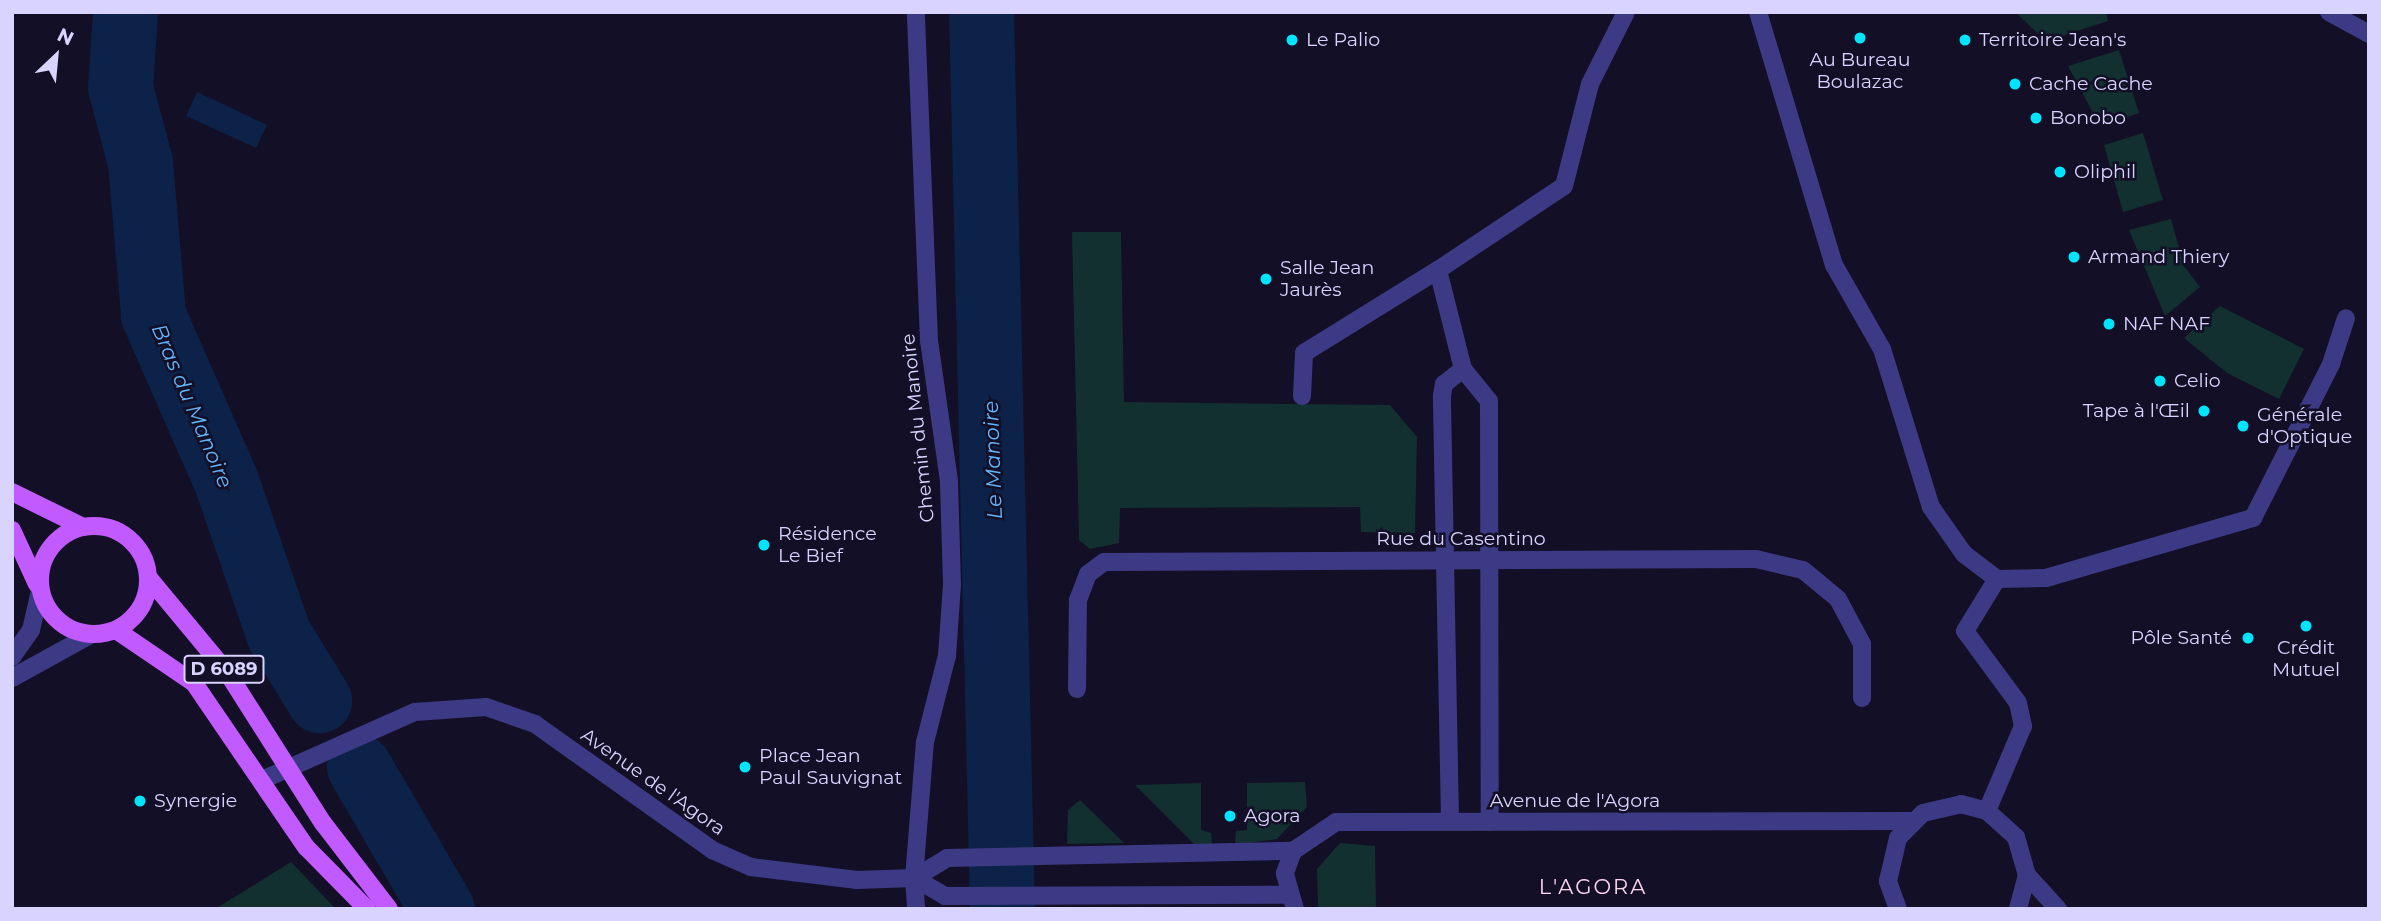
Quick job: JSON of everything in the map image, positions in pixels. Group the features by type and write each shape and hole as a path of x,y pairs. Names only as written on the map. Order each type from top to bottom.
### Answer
{"main road":[{"path":"12,492 83,527 119,532 144,559 148,577 140,609 116,630 92,635 59,621 40,591 12,530"},
{"path":"40,591 44,557 67,533 83,527"},
{"name":"D 6089","path":"148,577 227,672 290,768 389,909"},
{"name":"D 6089","path":"116,630 194,683 306,847 367,909"}],"street":[{"name":"Chemin du Manoire","path":"916,12 929,341 949,481 952,584 947,656 925,742 914,878 916,909"},
{"path":"1302,396 1304,353 1564,186 1590,84 1626,12"},
{"path":"1758,12 1834,265 1882,349 1931,506 1956,546 1997,579 2046,578 2253,518 2331,364 2346,318"},
{"path":"2329,12 2369,34"},
{"path":"1437,270 1463,369 1489,401 1490,822"},
{"path":"1450,820 1442,396 1444,384 1463,369"},
{"name":"Rue du Casentino","path":"1077,689 1078,600 1088,574 1104,562 1756,559 1802,570 1823,583 1853,621 1862,644 1862,698"},
{"path":"1987,811 2023,726 2018,703 1965,631 1997,579"},
{"path":"12,657 31,630 40,591"},
{"path":"12,678 92,635"},
{"name":"Avenue de l'Agora","path":"262,780 415,712 485,707 535,724 725,857 787,874 914,878 945,896 1040,894 1291,902 1285,873 1293,852 1336,822 1912,821"},
{"path":"1898,909 1888,881 1889,859 1912,821 1948,805 1987,811 2016,837 2027,875 2058,909"},
{"path":"914,878 947,858 1293,852"},
{"path":"2018,909 2027,875"}],"green space":[{"path":"2015,12 2106,12 2108,21 2046,41"},
{"path":"2119,50 2139,113 2100,126 2068,66"},
{"path":"2143,133 2163,200 2123,212 2104,145"},
{"path":"2171,219 2184,266 2200,287 2165,316 2129,230"},
{"path":"1072,232 1121,232 1124,402 1390,405 1417,437 1415,533 1361,532 1360,507 1120,508 1119,543 1090,549 1079,540"},
{"path":"2220,306 2304,349 2279,399 2227,373 2184,338"},
{"path":"1305,782 1307,807 1277,839 1235,845 1236,831 1247,830 1247,783"},
{"path":"1201,783 1201,830 1211,833 1212,844 1195,845 1135,785"},
{"path":"1080,800 1124,843 1067,844 1068,810"},
{"path":"1340,843 1375,846 1376,909 1318,909 1317,869"},
{"path":"291,862 336,909 215,909"}],"water":[{"path":"197,92 267,125 256,148 186,116"}],"waterway":[{"name":"Bras du Manoire","path":"125,12 120,87 140,162 153,315 226,481 278,633 319,700"},
{"name":"Le Manoire","path":"981,12 1002,909"},
{"name":"Bras du Manoire","path":"359,767 442,909"}],"place":[{"name":"Au Bureau Boulazac","path":"1860,38"},
{"name":"Le Palio","path":"1292,40"},
{"name":"Territoire Jean's","path":"1965,40"},
{"name":"Cache Cache","path":"2015,84"},
{"name":"Bonobo","path":"2036,118"},
{"name":"Oliphil","path":"2060,172"},
{"name":"Armand Thiery","path":"2074,257"},
{"name":"Salle Jean Jaurès","path":"1266,279"},
{"name":"NAF NAF","path":"2109,324"},
{"name":"Celio","path":"2160,381"},
{"name":"Tape à l'Œil","path":"2204,411"},
{"name":"Générale d'Optique","path":"2243,426"},
{"name":"Résidence Le Bief","path":"764,545"},
{"name":"Crédit Mutuel","path":"2306,626"},
{"name":"Pôle Santé","path":"2248,638"},
{"name":"Place Jean Paul Sauvignat","path":"745,767"},
{"name":"Synergie","path":"140,801"},
{"name":"Agora","path":"1230,816"}],"district":[{"name":"L'AGORA","path":"1593,887"}]}
